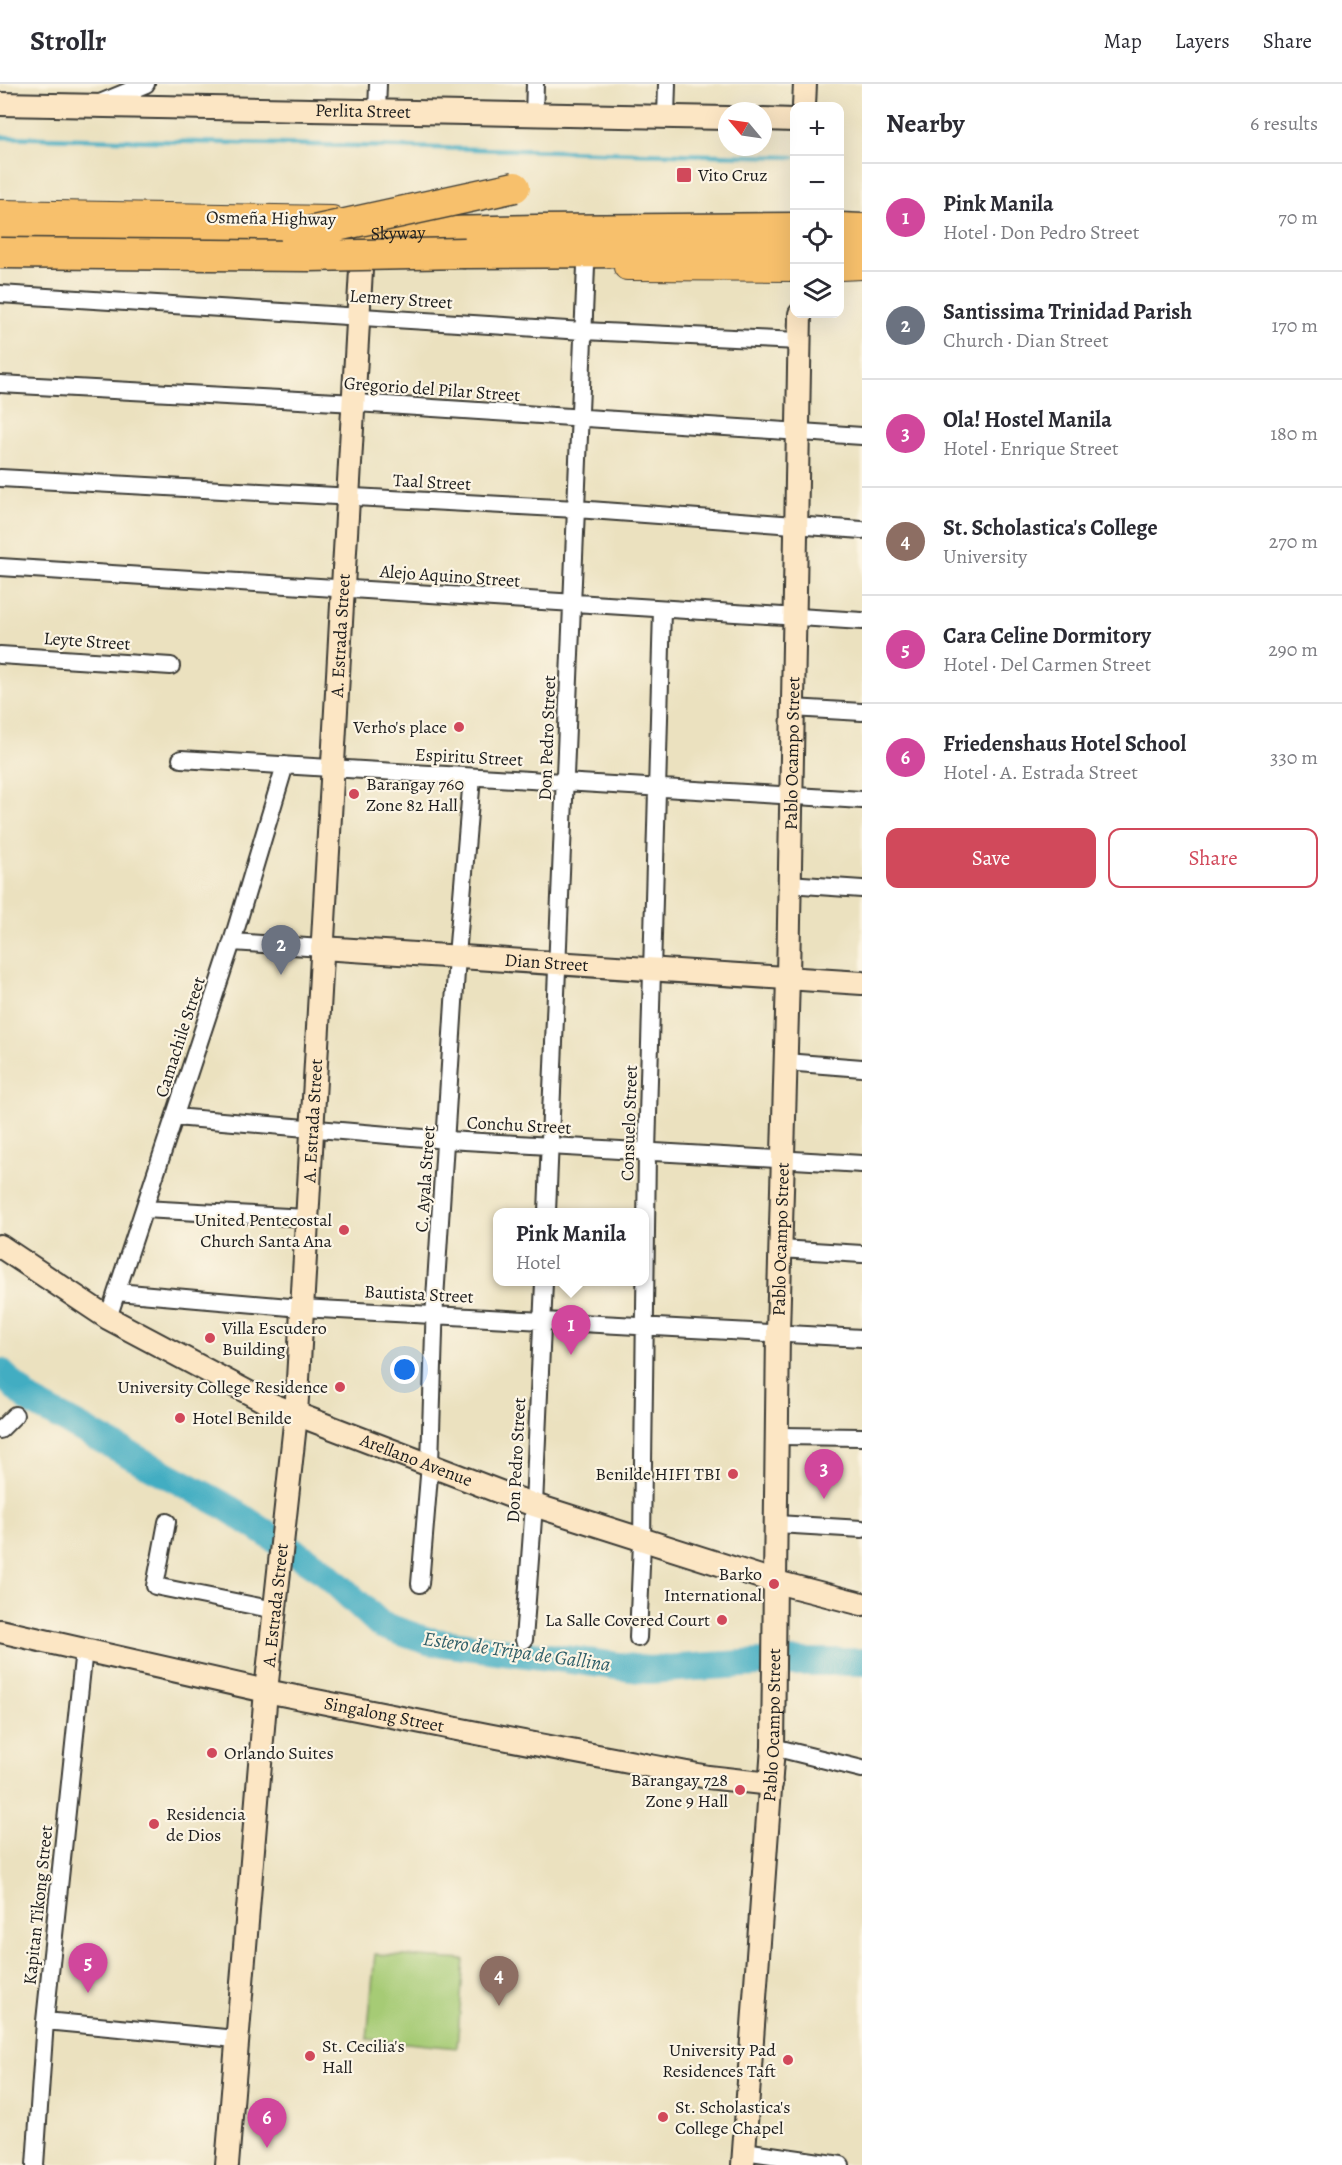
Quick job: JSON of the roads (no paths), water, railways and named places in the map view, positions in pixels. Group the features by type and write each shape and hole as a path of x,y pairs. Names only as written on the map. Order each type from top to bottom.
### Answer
{"highway":[{"path":"295,236 515,187"},
{"name":"Skyway","path":"0,230 295,236 536,230 790,228"},
{"path":"844,228 862,229"},
{"name":"Skyway","path":"0,253 309,256 790,251"},
{"path":"844,251 862,252"}],"main road":[{"name":"Osmeña Highway","path":"0,213 371,220 790,219"},
{"path":"844,220 862,220"},
{"path":"362,260 790,243"},
{"path":"844,243 862,243"},
{"path":"0,258 362,260 586,266 790,268"},
{"path":"844,267 862,266"}],"street":[{"path":"93,105 146,84"},
{"path":"377,112 378,84"},
{"path":"534,116 535,84"},
{"path":"666,116 667,84"},
{"path":"804,102 805,84"},
{"name":"Perlita Street","path":"0,104 534,116 718,118"},
{"path":"772,119 790,120"},
{"name":"A. Estrada Street","path":"228,2165 236,2038 266,1691 296,1415 311,1130 356,403 362,260"},
{"name":"Don Pedro Street","path":"547,1208 559,965 564,782 586,266"},
{"name":"Lemery Street","path":"0,294 361,315 584,331 799,341"},
{"name":"Pablo Ocampo Street","path":"743,2158 774,1747 779,1436 778,1332 788,977 800,318"},
{"name":"Gregorio del Pilar Street","path":"0,384 356,403 862,436"},
{"name":"Taal Street","path":"0,478 576,509 862,530"},
{"name":"Alejo Aquino Street","path":"0,567 344,587 573,605 862,621"},
{"name":"Consuelo Street","path":"646,1208 662,610"},
{"name":"Leyte Street","path":"0,655 171,666"},
{"path":"792,708 862,712"},
{"name":"Espiritu Street","path":"181,759 862,800"},
{"name":"Camachile Street","path":"108,1318 232,942 285,765"},
{"name":"C. Ayala Street","path":"420,1584 430,1464 435,1315 457,956 472,777"},
{"path":"788,884 862,889"},
{"name":"Dian Street","path":"232,942 862,983"},
{"path":"785,1062 862,1068"},
{"name":"Conchu Street","path":"175,1117 447,1140 862,1164"},
{"path":"144,1209 306,1218"},
{"name":"Arellano Avenue","path":"0,1246 108,1318 270,1404 296,1415 534,1505 642,1542 776,1582 862,1604"},
{"path":"780,1249 862,1254"},
{"name":"Don Pedro Street","path":"524,1640 534,1505 544,1286"},
{"name":"Consuelo Street","path":"638,1638 642,1542 645,1286"},
{"name":"Bautista Street","path":"117,1292 301,1308 862,1338"},
{"path":"0,1430 15,1415"},
{"path":"779,1436 813,1434 862,1437"},
{"path":"166,1522 155,1586 275,1610"},
{"path":"777,1524 862,1529"},
{"name":"Singalong Street","path":"0,1631 266,1691 708,1777 771,1784"},
{"name":"Kapitan Tikong Street","path":"35,2165 45,2021 84,1649"},
{"path":"774,1747 862,1769"},
{"path":"45,2021 236,2038"},
{"path":"743,2158 841,2165"}],"waterway":[{"path":"0,137 790,157"},
{"name":"Estero de Tripa de Gallina","path":"0,1372 30,1401 225,1506 322,1570 381,1625 428,1641 648,1670 774,1662 862,1662"}],"place":[{"name":"Vito Cruz","path":"684,175"},
{"name":"Verho's place","path":"459,727"},
{"name":"Barangay 760 Zone 82 Hall","path":"354,794"},
{"name":"Santissima Trinidad Parish","path":"281,975"},
{"name":"United Pentecostal Church Santa Ana","path":"344,1230"},
{"name":"Villa Escudero Building","path":"210,1338"},
{"name":"Pink Manila","path":"571,1355"},
{"name":"University College Residence","path":"340,1387"},
{"name":"Hotel Benilde","path":"180,1418"},
{"name":"Benilde HIFI TBI","path":"733,1474"},
{"name":"Ola! Hostel Manila","path":"824,1499"},
{"name":"Barko International","path":"774,1584"},
{"name":"La Salle Covered Court","path":"722,1620"},
{"name":"Orlando Suites","path":"212,1753"},
{"name":"Barangay 728 Zone 9 Hall","path":"740,1790"},
{"name":"Residencia de Dios","path":"154,1824"},
{"name":"Cara Celine Dormitory","path":"88,1993"},
{"name":"St. Scholastica's College","path":"499,2006"},
{"name":"St. Cecilia's Hall","path":"310,2056"},
{"name":"University Pad Residences Taft","path":"788,2060"},
{"name":"St. Scholastica's College Chapel","path":"663,2117"},
{"name":"Friedenshaus Hotel School","path":"267,2148"}]}
